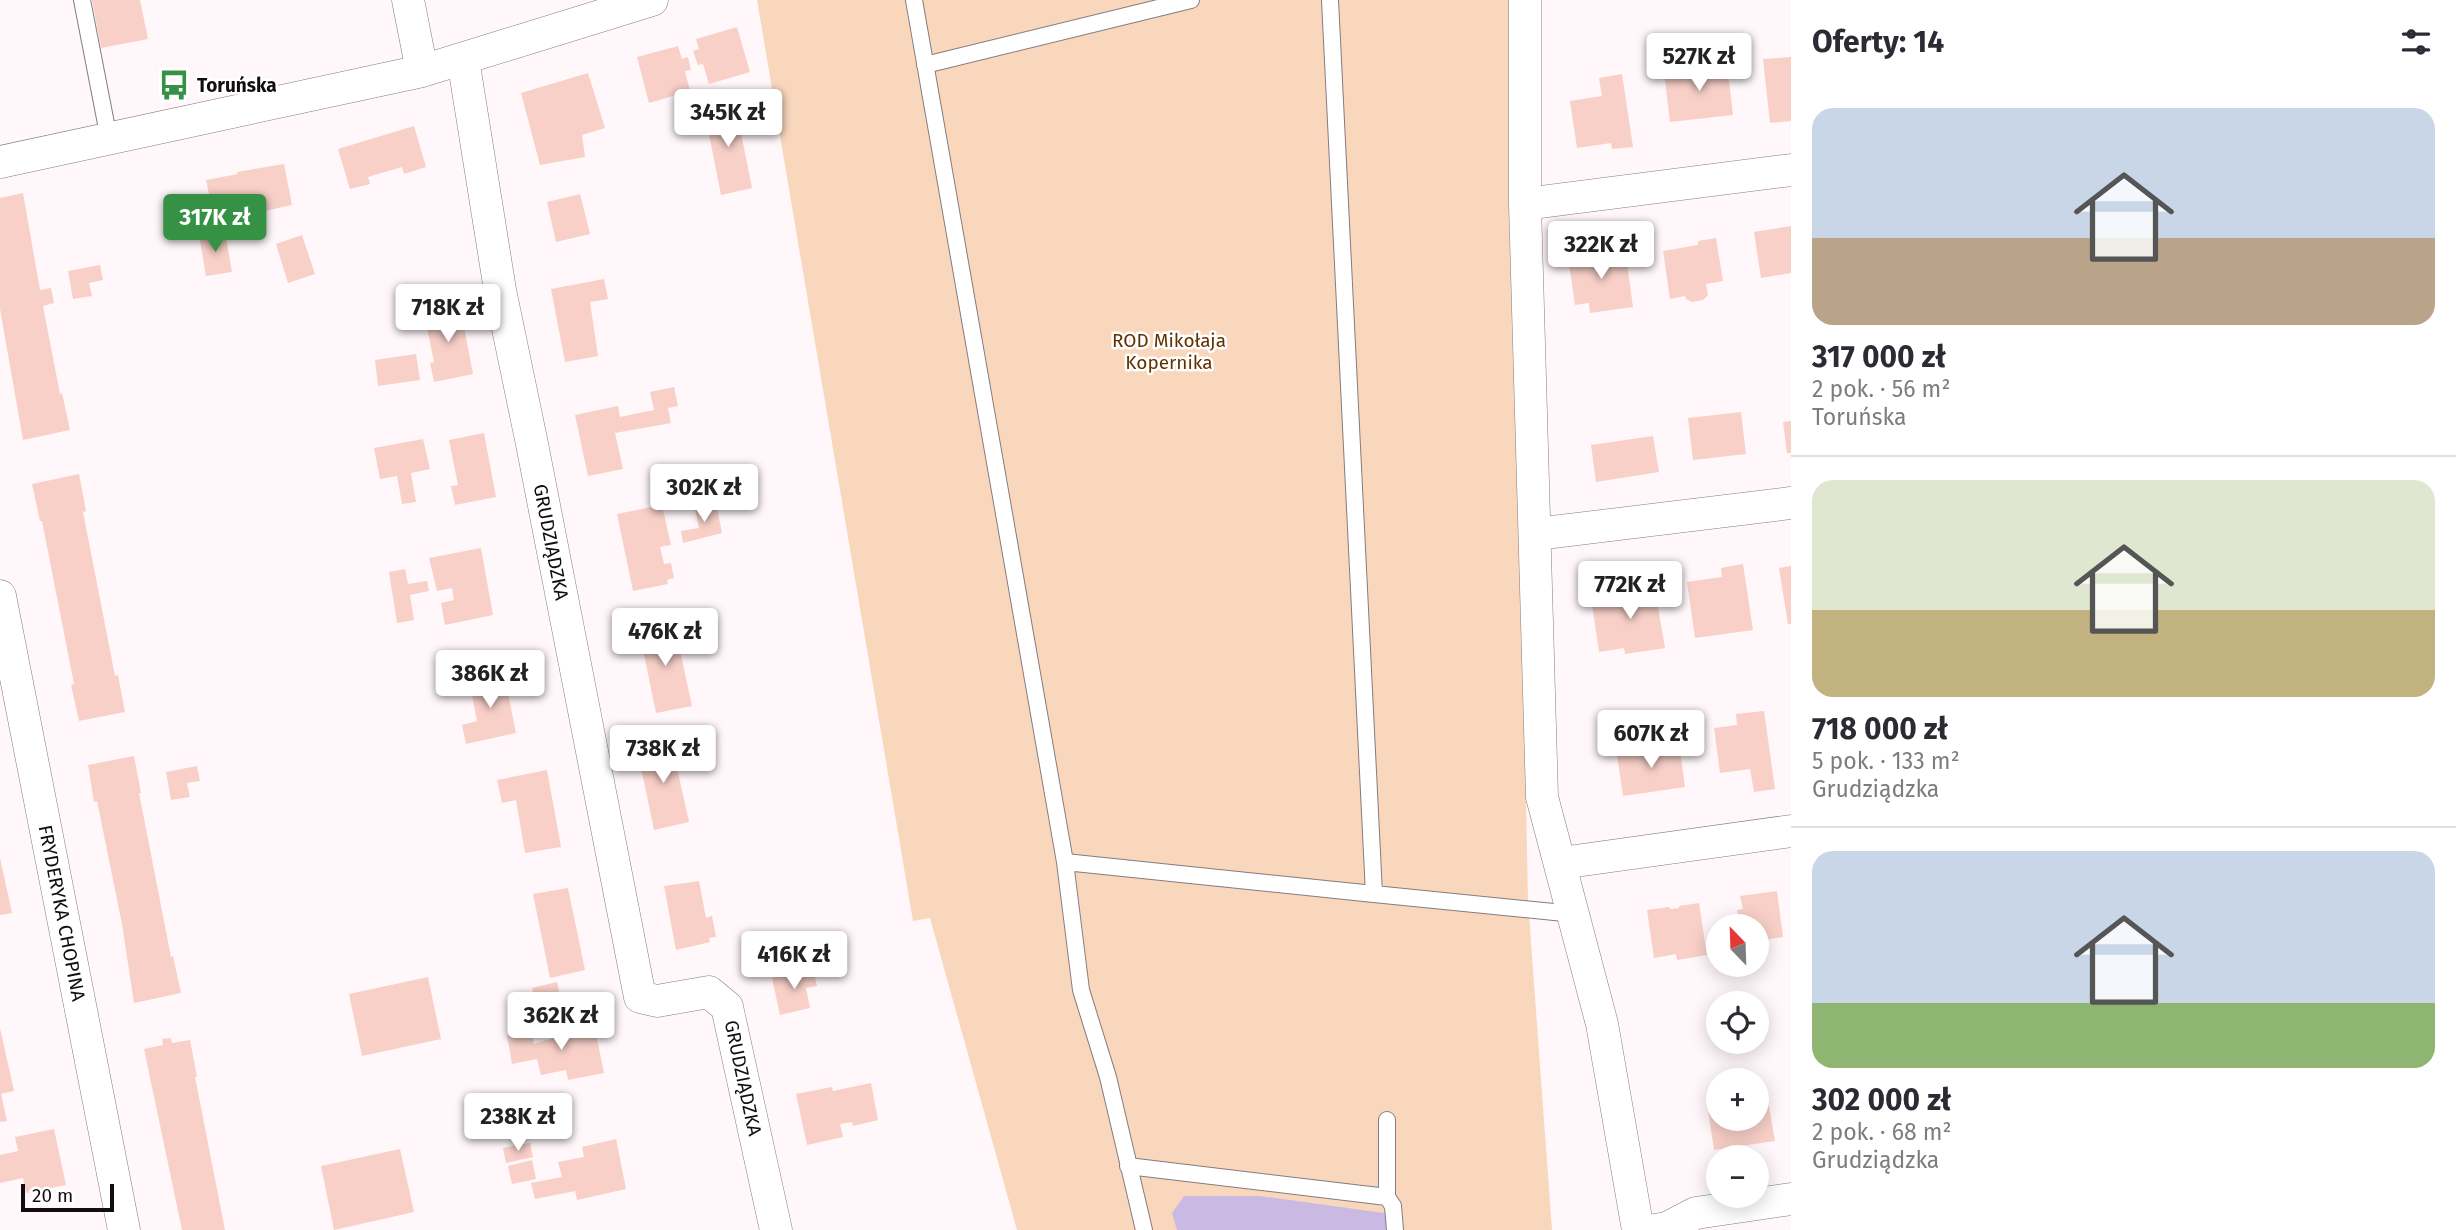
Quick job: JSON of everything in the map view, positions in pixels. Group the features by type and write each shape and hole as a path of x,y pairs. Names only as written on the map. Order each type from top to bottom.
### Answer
{"street":[{"path":"408,0 422,71"},
{"path":"0,162 422,71 652,0"},
{"path":"1525,0 1525,204 1542,797 1602,1024 1638,1230"},
{"name":"GRUDZIĄDZKA","path":"463,59 500,290 640,997 657,1001 709,992 727,1007 776,1230"},
{"path":"1525,204 1791,170"},
{"path":"1535,534 1791,503"},
{"name":"FRYDERYKA CHOPINA","path":"0,596 116,1228"},
{"path":"1561,863 1791,831"},
{"path":"1655,1230 1667,1228 1696,1213 1791,1199"}],"lane":[{"path":"82,0 109,139"},
{"path":"914,0 1065,862 1081,990 1108,1077 1144,1230"},
{"path":"925,65 1191,0"},
{"path":"1330,0 1374,894"},
{"path":"1065,862 1574,914"},
{"path":"1387,1120 1387,1197 1393,1206 1395,1230"},
{"path":"1128,1166 1387,1197"}],"green space":[{"name":"ROD Mikołaja Kopernika","path":"757,0 1510,0 1528,901 1552,1230 1017,1230 930,918 913,921"}],"shaded area":[{"path":"1184,1196 1260,1196 1384,1213 1394,1224 1395,1230 1177,1230 1172,1213"}],"building":[{"path":"92,0 140,0 148,39 101,48"},
{"path":"737,27 750,72 709,84 703,64 698,65 693,51 699,49 696,39"},
{"path":"678,46 682,59 688,57 691,70 685,71 690,91 649,103 637,57"},
{"path":"1791,57 1791,121 1770,123 1763,59"},
{"path":"1727,64 1733,115 1670,122 1664,71"},
{"path":"588,73 605,128 582,135 585,157 540,165 521,93"},
{"path":"1622,74 1633,147 1612,149 1611,143 1577,148 1570,101 1602,96 1599,78"},
{"path":"735,103 752,188 721,195 704,109"},
{"path":"414,126 426,167 404,174 402,167 368,177 370,184 350,189 338,149"},
{"path":"284,164 292,205 215,222 206,180"},
{"path":"23,193 40,290 51,288 54,303 43,306 60,394 62,393 70,430 23,440 0,309 0,198"},
{"path":"580,194 590,234 556,242 547,202"},
{"path":"1791,226 1791,273 1761,278 1754,232"},
{"path":"225,231 232,272 206,276 199,235"},
{"path":"302,235 315,274 288,283 276,244"},
{"path":"1716,238 1723,281 1706,284 1708,295 1703,300 1692,302 1685,296 1670,299 1663,251 1698,245 1698,241"},
{"path":"1625,249 1633,307 1590,313 1589,303 1575,305 1568,257"},
{"path":"100,265 103,280 89,283 92,296 73,299 68,271"},
{"path":"604,279 608,299 590,302 598,356 565,362 551,289"},
{"path":"460,306 473,374 434,382 430,363 434,362 424,313"},
{"path":"416,354 420,380 378,386 375,360"},
{"path":"674,387 678,406 668,408 671,423 615,433 623,469 588,476 575,415 618,406 620,417 654,410 650,392"},
{"path":"1741,412 1746,454 1693,460 1688,418"},
{"path":"1791,421 1791,453 1787,453 1783,422"},
{"path":"484,433 496,497 455,505 451,486 458,485 449,440"},
{"path":"1653,436 1659,472 1596,482 1591,445"},
{"path":"423,439 430,469 411,473 416,502 402,504 397,476 380,479 374,448"},
{"path":"79,474 86,511 83,512 115,676 118,675 125,712 79,721 42,521 32,484"},
{"path":"716,503 722,533 683,543 681,531 699,528 695,508"},
{"path":"662,505 671,545 660,547 664,564 671,563 674,578 667,580 668,584 633,591 617,514"},
{"path":"481,548 493,615 445,625 441,603 454,600 452,588 437,591 429,558"},
{"path":"1743,564 1753,630 1695,638 1687,582 1722,577 1721,568"},
{"path":"1791,566 1791,624 1788,624 1779,568"},
{"path":"405,569 408,584 427,581 429,591 410,595 414,620 397,623 389,572"},
{"path":"1653,578 1665,648 1625,654 1624,648 1599,652 1592,605 1628,600 1626,582"},
{"path":"674,623 692,706 656,713 639,630"},
{"path":"504,673 516,733 466,744 462,725 477,721 469,679"},
{"path":"1764,711 1775,789 1754,792 1750,769 1720,773 1714,728 1737,725 1736,714"},
{"path":"671,741 689,822 654,830 637,748"},
{"path":"1679,743 1685,787 1623,796 1617,755 1660,749 1660,746"},
{"path":"134,756 171,957 173,956 181,993 134,1003 122,924 88,765"},
{"path":"197,766 200,781 187,783 190,797 171,800 166,772"},
{"path":"547,770 561,847 525,853 516,800 502,803 497,780"},
{"path":"0,858 12,913 0,915"},
{"path":"699,881 706,918 712,916 716,937 709,938 710,942 676,950 664,886"},
{"path":"568,888 585,970 550,978 533,894"},
{"path":"1777,891 1783,937 1769,939 1769,914 1738,914 1737,910 1743,909 1740,896"},
{"path":"1699,903 1706,955 1677,960 1676,954 1654,958 1647,910"},
{"path":"813,969 817,986 806,988 810,1008 780,1015 772,978"},
{"path":"428,977 441,1039 362,1056 349,994"},
{"path":"557,982 564,1016 538,1021 532,988"},
{"path":"594,1024 604,1073 568,1080 566,1070 541,1075 537,1059 512,1064 507,1035 531,1030 534,1044 560,1036 559,1030"},
{"path":"0,1028 14,1091 1,1094 7,1121 0,1122"},
{"path":"171,1038 172,1043 190,1040 225,1230 182,1230 144,1049 163,1045 162,1039"},
{"path":"871,1083 878,1120 853,1126 852,1122 840,1124 843,1137 807,1145 796,1094 832,1087 833,1091"},
{"path":"1769,1106 1775,1141 1748,1145 1713,1145 1711,1131 1769,1131"},
{"path":"54,1129 66,1185 26,1193 23,1178 0,1183 0,1155 18,1151 15,1137"},
{"path":"616,1139 626,1189 577,1200 575,1191 535,1199 531,1183 562,1177 558,1162 584,1157 582,1147"},
{"path":"530,1143 533,1157 506,1163 503,1148"},
{"path":"400,1149 414,1212 334,1230 321,1166"},
{"path":"532,1160 536,1179 512,1184 508,1166"}],"place":[{"name":"Toruńska","path":"174,85"}]}
